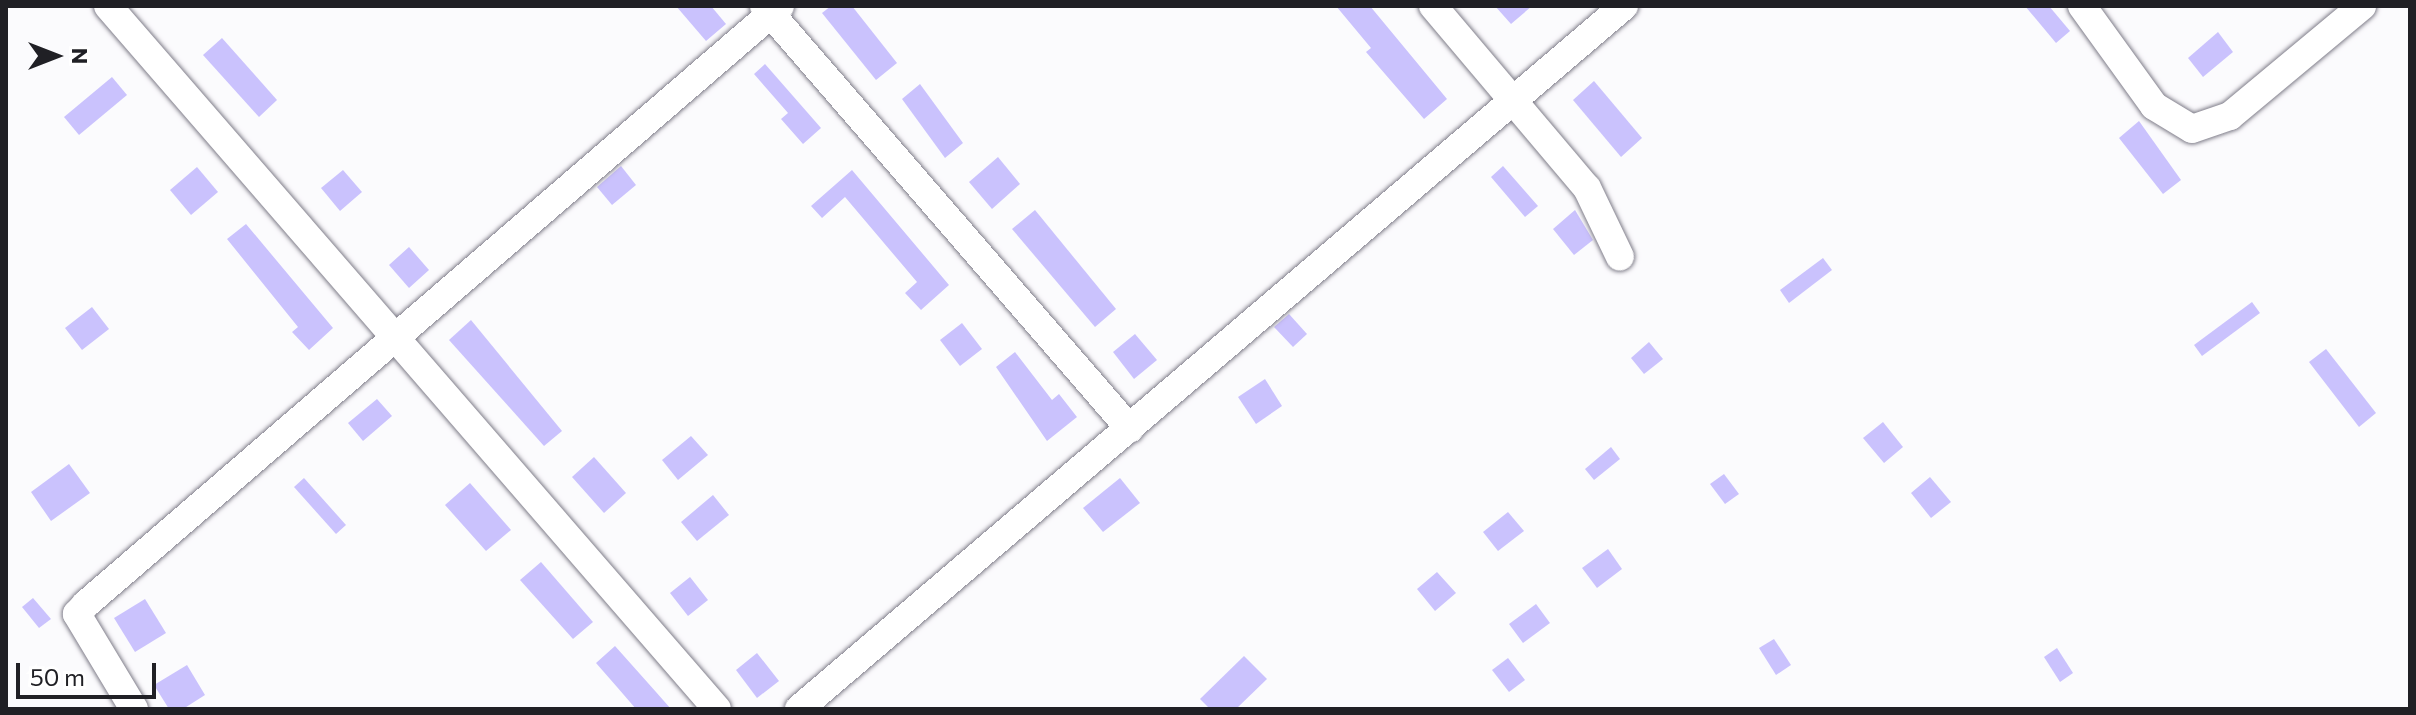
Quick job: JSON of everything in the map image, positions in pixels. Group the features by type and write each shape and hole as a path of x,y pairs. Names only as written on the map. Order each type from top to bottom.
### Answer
{"street":[{"path":"108,6 717,709"},
{"path":"1433,6 1516,100 1587,188 1620,257"},
{"path":"799,709 1624,6"},
{"path":"2082,6 2154,106 2192,129 2230,116 2362,6"},
{"path":"134,709 77,614 772,9 1130,429"}],"building":[{"path":"676,6 711,6 726,24 706,41"},
{"path":"831,6 852,6 897,63 876,80 822,13"},
{"path":"1336,6 1370,6 1447,99 1424,119 1366,52 1371,48"},
{"path":"1495,6 1532,6 1511,24"},
{"path":"2025,6 2049,6 2070,31 2056,43"},
{"path":"2218,32 2233,52 2203,77 2188,58"},
{"path":"222,38 277,100 259,117 203,55"},
{"path":"765,64 821,128 803,144 781,119 788,113 754,74"},
{"path":"112,77 127,95 79,135 64,117"},
{"path":"1594,81 1642,138 1621,157 1573,100"},
{"path":"920,84 963,143 945,158 902,99"},
{"path":"2139,121 2181,180 2163,194 2119,138"},
{"path":"998,157 1020,184 992,209 969,182"},
{"path":"621,166 636,185 612,205 597,187"},
{"path":"1503,166 1538,206 1525,217 1491,177"},
{"path":"197,167 218,192 191,215 170,190"},
{"path":"343,170 362,192 340,211 321,188"},
{"path":"852,170 949,285 921,310 905,293 917,282 845,197 822,218 811,206"},
{"path":"1035,210 1116,309 1095,327 1012,229"},
{"path":"1575,210 1593,240 1574,255 1553,229"},
{"path":"246,224 333,328 309,350 292,332 298,327 227,239"},
{"path":"409,247 429,270 409,288 389,265"},
{"path":"1823,258 1832,270 1789,303 1780,290"},
{"path":"2252,302 2260,313 2202,356 2194,345"},
{"path":"92,307 109,329 82,350 65,328"},
{"path":"1289,314 1307,334 1293,347 1274,327"},
{"path":"471,320 562,431 544,446 449,340"},
{"path":"962,323 982,349 960,366 940,340"},
{"path":"1135,334 1157,360 1134,379 1113,352"},
{"path":"1649,342 1663,359 1644,374 1631,358"},
{"path":"2326,349 2376,413 2359,427 2309,362"},
{"path":"1015,352 1052,400 1059,394 1077,417 1047,441 996,367"},
{"path":"1265,379 1282,406 1256,424 1238,397"},
{"path":"377,399 392,416 363,441 348,423"},
{"path":"1883,422 1903,447 1884,463 1863,438"},
{"path":"691,436 708,455 678,480 662,460"},
{"path":"1611,447 1620,459 1594,480 1585,469"},
{"path":"594,457 626,493 604,513 572,477"},
{"path":"69,464 90,493 51,521 31,492"},
{"path":"1724,474 1739,494 1725,504 1710,484"},
{"path":"1930,477 1951,502 1931,518 1911,493"},
{"path":"304,478 346,525 336,534 294,487"},
{"path":"1120,478 1140,503 1103,532 1083,508"},
{"path":"470,483 511,530 486,551 445,505"},
{"path":"713,495 729,515 697,541 681,522"},
{"path":"1508,512 1524,531 1498,551 1483,532"},
{"path":"1608,549 1622,569 1597,588 1582,568"},
{"path":"541,562 593,622 573,639 520,580"},
{"path":"1437,572 1456,593 1435,611 1417,589"},
{"path":"690,577 708,600 688,616 670,593"},
{"path":"33,598 51,619 39,628 22,607"},
{"path":"145,599 166,633 135,652 114,618"},
{"path":"1536,604 1550,623 1523,643 1509,624"},
{"path":"1774,639 1791,665 1776,675 1759,648"},
{"path":"615,646 671,709 636,709 596,663"},
{"path":"2057,648 2073,673 2060,682 2044,657"},
{"path":"757,653 779,681 757,698 736,670"},
{"path":"1244,656 1267,679 1236,709 1210,709 1200,699"},
{"path":"1508,658 1525,680 1509,692 1492,670"},
{"path":"187,665 205,695 183,709 169,709 154,685"}]}
